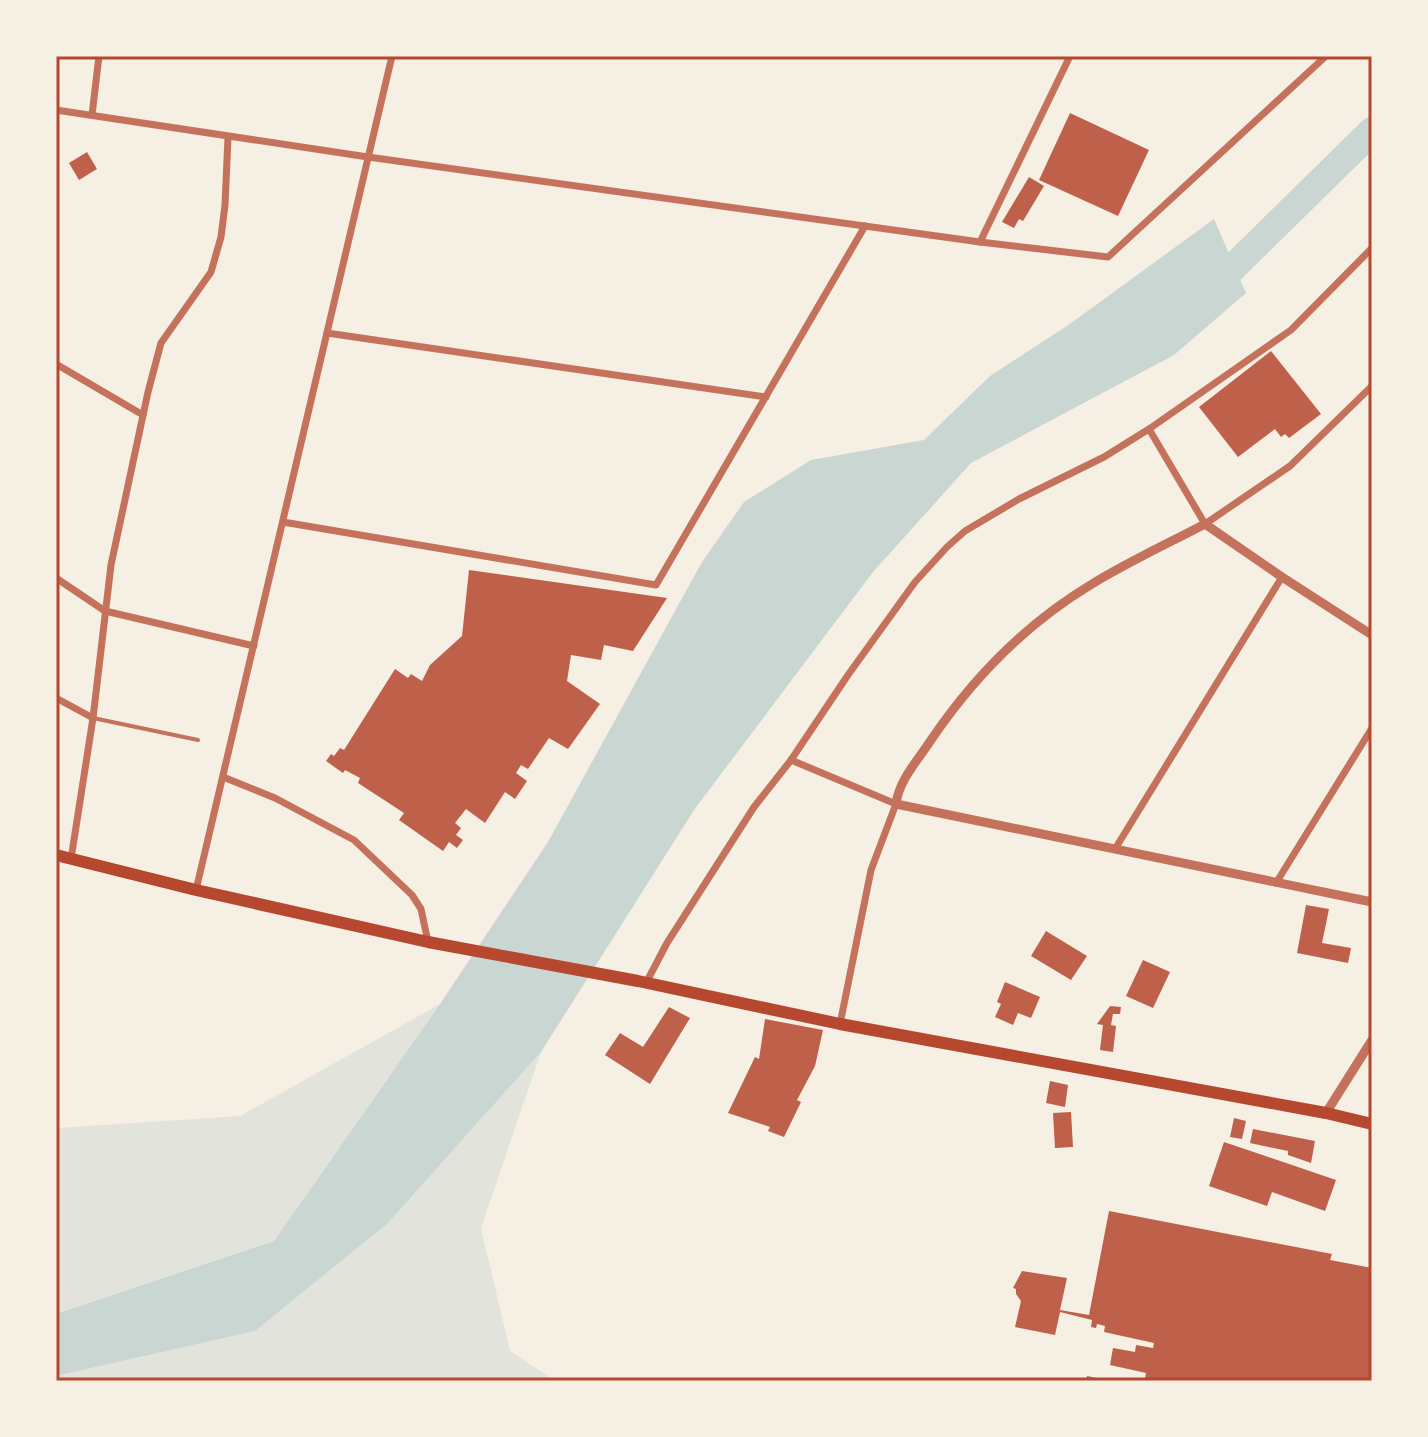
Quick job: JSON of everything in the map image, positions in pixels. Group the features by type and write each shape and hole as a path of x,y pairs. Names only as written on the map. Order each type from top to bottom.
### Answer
{"main road":[{"path":"56,855 428,942 642,982 840,1024 1372,1124"}],"street":[{"path":"92,115 99,56"},
{"path":"196,890 392,56"},
{"path":"980,242 1070,56"},
{"path":"56,110 368,157 1108,257 1326,56"},
{"path":"71,859 93,718 111,565 143,415 161,343 211,272 221,237 228,137"},
{"path":"283,522 656,585 865,226"},
{"path":"642,982 754,807 791,760 915,582 956,539 1019,499 1104,457 1149,429 1291,330 1372,248"},
{"path":"327,333 766,397"},
{"path":"56,364 143,415"},
{"path":"840,1024 871,870 897,794 950,712 974,683 1012,643 1091,584 1205,524 1290,466 1372,386"},
{"path":"1149,429 1205,524 1372,635"},
{"path":"1115,849 1282,577"},
{"path":"56,578 105,611 254,646"},
{"path":"56,698 93,718"},
{"path":"1276,883 1372,728"},
{"path":"791,760 896,804 1372,902"},
{"path":"223,777 275,798 354,840 412,895 421,909 428,942"},
{"path":"1326,1113 1372,1040"}],"lane":[{"path":"93,718 198,740"}],"shaded area":[{"path":"1214,219 1246,293 1174,355 971,463 873,572 694,810 541,1052 387,1224 255,1331 56,1376 56,1314 274,1241 440,1004 548,842 702,562 744,502 811,460 924,440 990,376 1067,326"},
{"path":"440,1004 274,1241 56,1314 56,1128 240,1116"},
{"path":"541,1052 481,1228 510,1351 555,1381 56,1381 56,1376 255,1331 387,1224"}],"building":[{"path":"1070,113 1149,150 1118,216 1039,180"},
{"path":"87,152 97,169 79,180 69,163"},
{"path":"1029,177 1044,186 1023,221 1019,219 1014,228 1002,222"},
{"path":"1271,351 1321,414 1289,438 1285,434 1281,437 1275,429 1238,457 1199,407"},
{"path":"469,570 667,598 633,651 604,645 601,660 571,655 567,681 600,704 568,749 549,738 528,769 521,765 516,773 527,781 515,799 505,792 485,823 466,809 455,823 461,828 456,835 463,840 457,848 449,842 443,851 399,820 404,813 358,783 360,778 345,770 343,773 326,761 340,748 344,750 395,669 408,678 411,674 422,681 430,665 462,636"},
{"path":"1306,905 1329,909 1322,943 1351,948 1348,963 1297,953"},
{"path":"1046,931 1087,956 1071,980 1031,956"},
{"path":"1143,960 1170,972 1153,1008 1126,996"},
{"path":"1005,982 1040,997 1031,1018 1018,1013 1013,1025 995,1017"},
{"path":"1110,1006 1121,1007 1120,1014 1113,1014 1111,1025 1116,1026 1113,1052 1100,1050 1103,1025 1097,1024"},
{"path":"669,1007 690,1018 650,1084 605,1055 620,1033 643,1047"},
{"path":"765,1019 823,1030 815,1066 797,1100 801,1102 784,1137 768,1131 770,1127 728,1113 755,1057 759,1059"},
{"path":"1050,1081 1068,1085 1065,1107 1046,1103"},
{"path":"1071,1112 1073,1147 1055,1148 1053,1113"},
{"path":"1234,1118 1246,1121 1242,1139 1230,1137"},
{"path":"1253,1129 1315,1141 1311,1163 1288,1155 1288,1151 1250,1143"},
{"path":"1224,1142 1336,1180 1325,1211 1272,1192 1267,1206 1209,1186"},
{"path":"1109,1211 1332,1254 1330,1260 1372,1268 1372,1381 1155,1381 1145,1379 1146,1373 1110,1365 1113,1348 1135,1352 1136,1345 1153,1348 1154,1343 1104,1332 1105,1326 1097,1324 1096,1328 1091,1327 1092,1320 1060,1312 1055,1335 1015,1327 1021,1301 1013,1288 1022,1271 1067,1278 1060,1310 1089,1315"},
{"path":"1087,1376 1106,1380 1106,1381 1086,1381"}],"waterway":[{"path":"1207,293 1372,131"}]}
